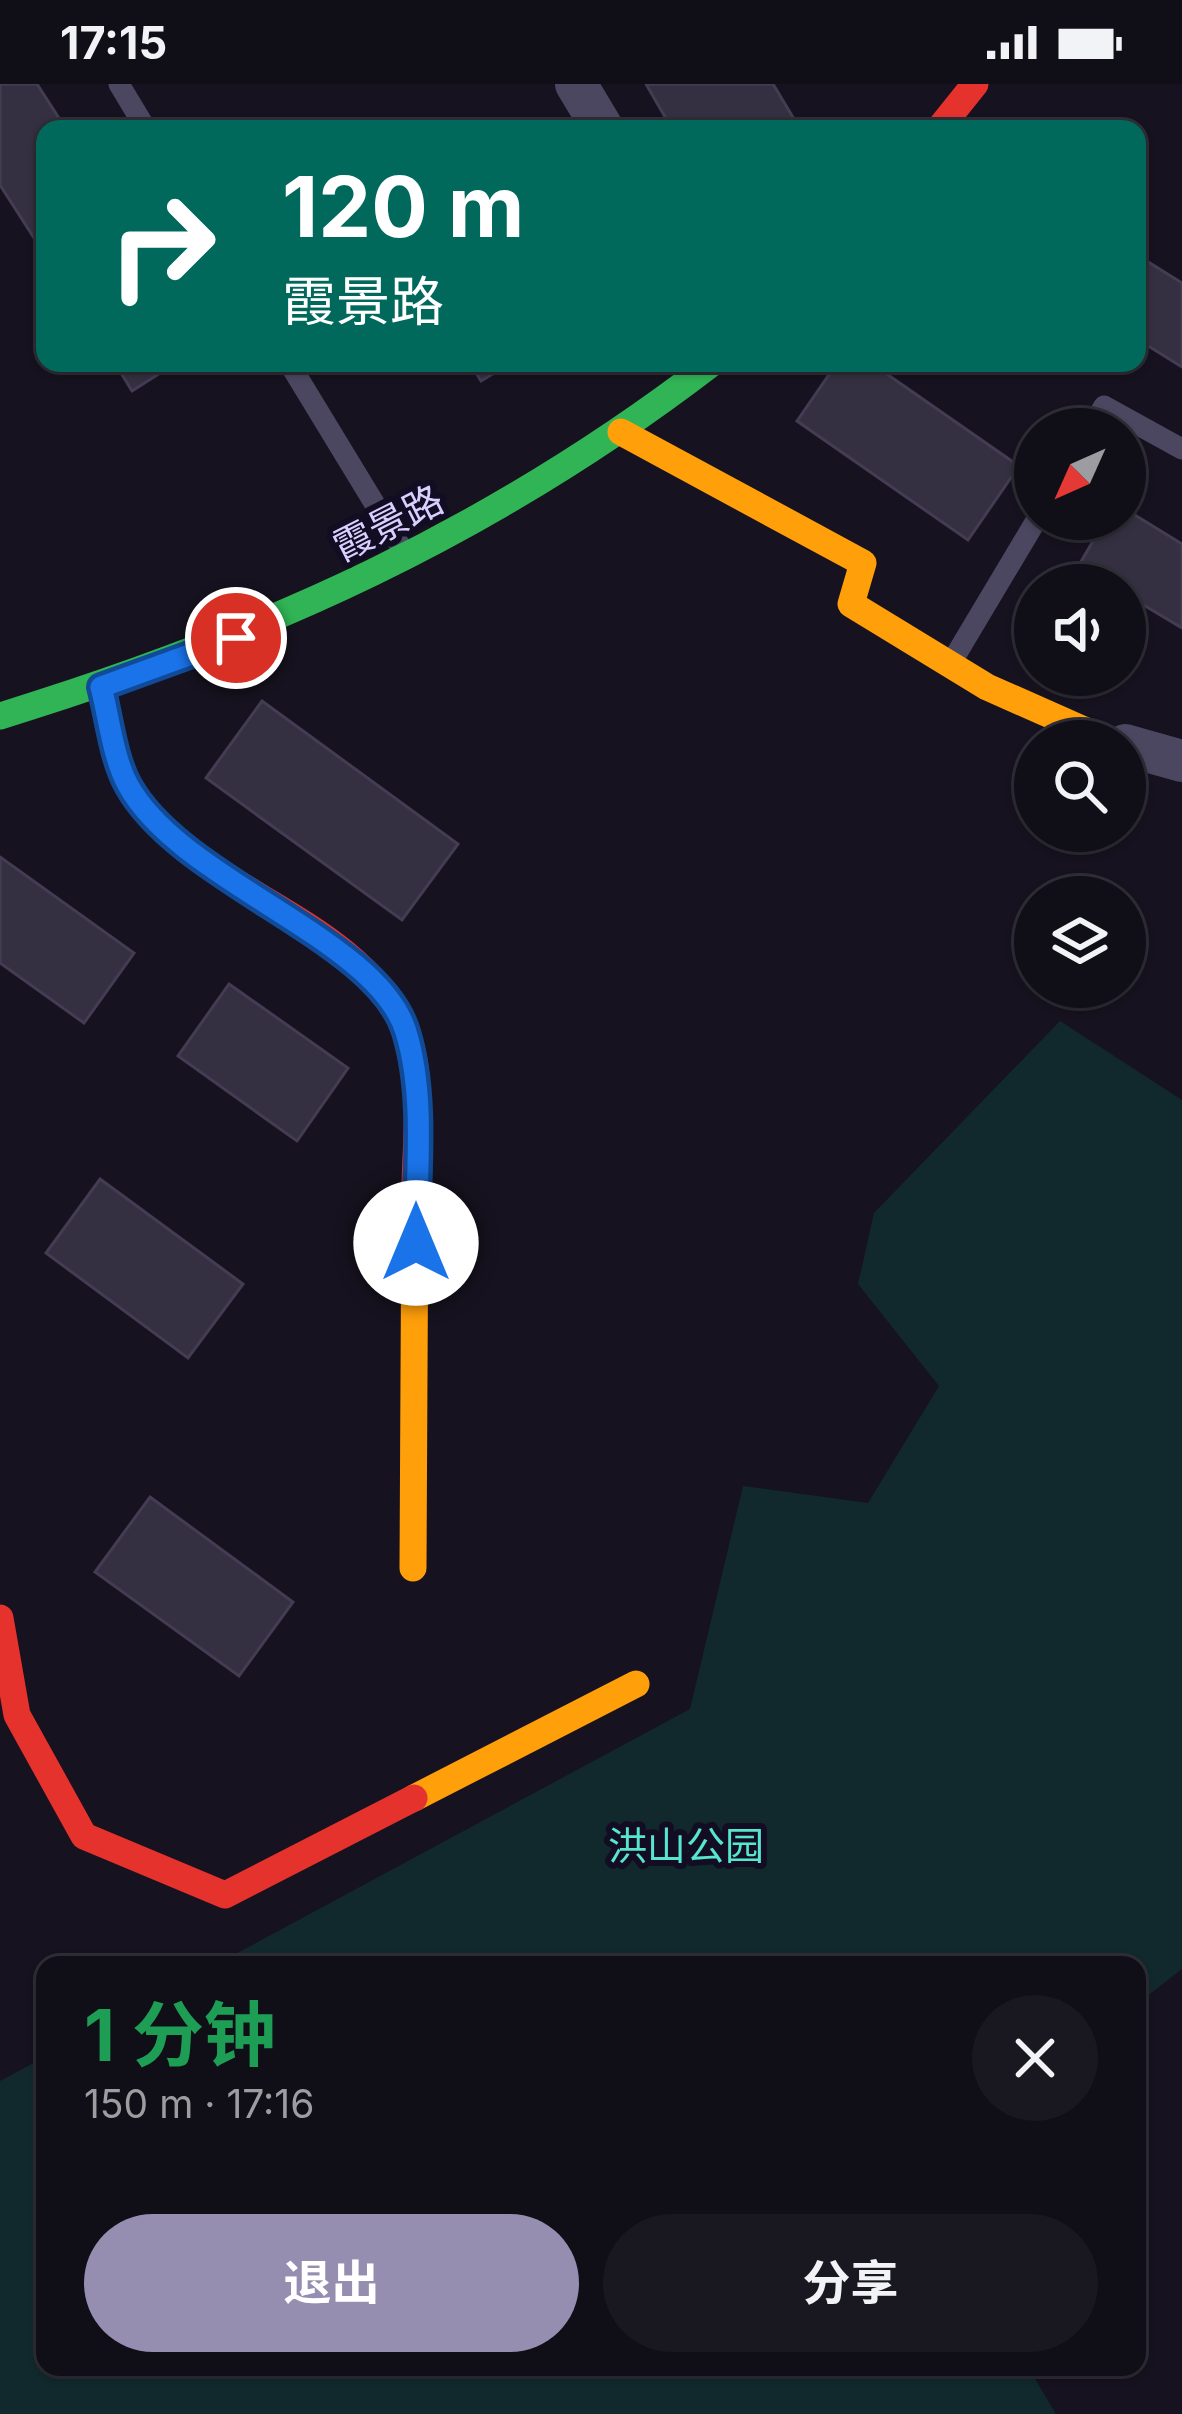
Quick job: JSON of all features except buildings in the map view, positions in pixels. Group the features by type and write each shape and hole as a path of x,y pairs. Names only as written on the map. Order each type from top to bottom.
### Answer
{"street":[{"path":"576,84 598,120"},
{"path":"946,120 975,84"},
{"name":"霞景路","path":"0,716 101,687 280,621 528,496 700,372"},
{"path":"621,432 863,563 851,604 987,687 1062,720"},
{"path":"101,687 127,783 166,834 359,969 391,1000 406,1031 416,1104 413,1568"},
{"path":"1146,752 1182,761"},
{"path":"0,1618 16,1715 84,1836 225,1895 637,1684"}],"lane":[{"path":"119,84 141,120"},
{"path":"294,372 407,557"},
{"path":"1146,429 1182,449"},
{"path":"950,664 1024,540"}],"green space":[{"name":"洪山公园","path":"1060,1021 1182,1100 1182,1969 1146,1997 1146,1956 232,1956 690,1709 743,1486 868,1503 939,1386 858,1284 874,1213"},
{"path":"36,2062 36,2376 1033,2376 1056,2414 0,2414 0,2081"}],"traffic: fast":[{"path":"0,716 192,650 372,572 545,478 700,372"}],"traffic: slow":[{"path":"621,432 863,563 851,604 987,687 1062,720"},
{"path":"413,1568 415,1184"},
{"path":"414,1798 636,1684"}],"traffic: jam":[{"path":"946,120 975,84"},
{"path":"101,687 122,773 155,821 190,852 312,929 381,989 405,1029 415,1065 415,1184"},
{"path":"0,1618 17,1715 84,1836 225,1895 414,1798"}],"route":[{"path":"236,638 101,687 127,783 166,834 359,969 391,1000 406,1031 416,1104 416,1243"}]}
